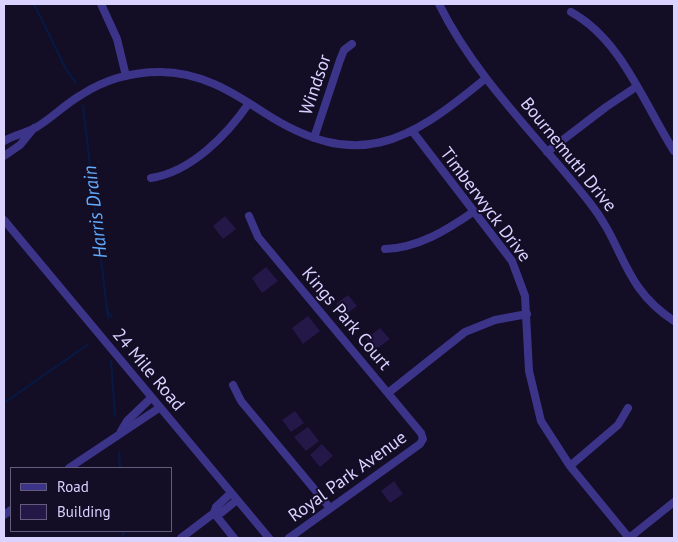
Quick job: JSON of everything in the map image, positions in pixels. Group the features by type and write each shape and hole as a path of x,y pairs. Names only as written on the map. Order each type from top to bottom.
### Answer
{"street":[{"path":"101,4 117,39 126,76"},
{"name":"Bournemuth Drive","path":"439,4 455,33 486,78 596,211 639,290 655,308 674,322"},
{"path":"571,12 592,25 607,41 673,148"},
{"name":"Windsor","path":"314,138 344,50 352,44"},
{"path":"4,156 20,144 34,128 81,94 126,76 159,72 196,76 218,84 287,126 314,138 332,143 359,145 390,140 413,132 448,108 486,78"},
{"path":"547,152 606,107 636,87"},
{"path":"151,178 170,173 204,151 230,127 249,102"},
{"path":"4,141 14,135 34,128"},
{"name":"Timberwyck Drive","path":"413,132 512,261 521,280 527,314 529,371 534,400 546,431 570,466 629,538"},
{"path":"385,249 402,248 428,239 473,212"},
{"name":"Kings Park Court","path":"249,216 258,237 421,433 423,439"},
{"name":"24 Mile Road","path":"4,220 269,538"},
{"path":"388,393 465,332 495,320 527,314"},
{"path":"233,384 241,402 330,508"},
{"path":"120,433 128,420 151,398"},
{"path":"70,467 159,408"},
{"path":"570,466 618,425 628,408"},
{"name":"Royal Park Avenue","path":"288,538 420,444 423,439"},
{"path":"182,538 214,513 216,507 231,493"},
{"path":"214,513 222,513 237,500"},
{"path":"629,538 674,502"},
{"path":"214,513 234,538"}],"building":[{"path":"225,216 236,229 223,239 213,226"},
{"path":"266,267 278,281 262,293 252,278"},
{"path":"348,295 357,306 345,315 336,304"},
{"path":"308,316 320,331 303,344 292,328"},
{"path":"380,328 390,339 375,350 366,339"},
{"path":"295,411 304,423 291,432 282,420"},
{"path":"308,427 319,441 306,451 294,437"},
{"path":"322,444 333,456 320,467 310,455"},
{"path":"394,481 403,494 390,503 381,491"}],"waterway":[{"name":"Harris Drain","path":"34,4 66,69 76,83"},
{"name":"Harris Drain","path":"83,106 108,318"},
{"name":"Harris Drain","path":"108,311 112,317"},
{"path":"4,403 87,345"},
{"name":"Harris Drain","path":"111,361 115,416"},
{"name":"Harris Drain","path":"119,452 120,467"},
{"name":"Harris Drain","path":"121,538 124,532"}]}
